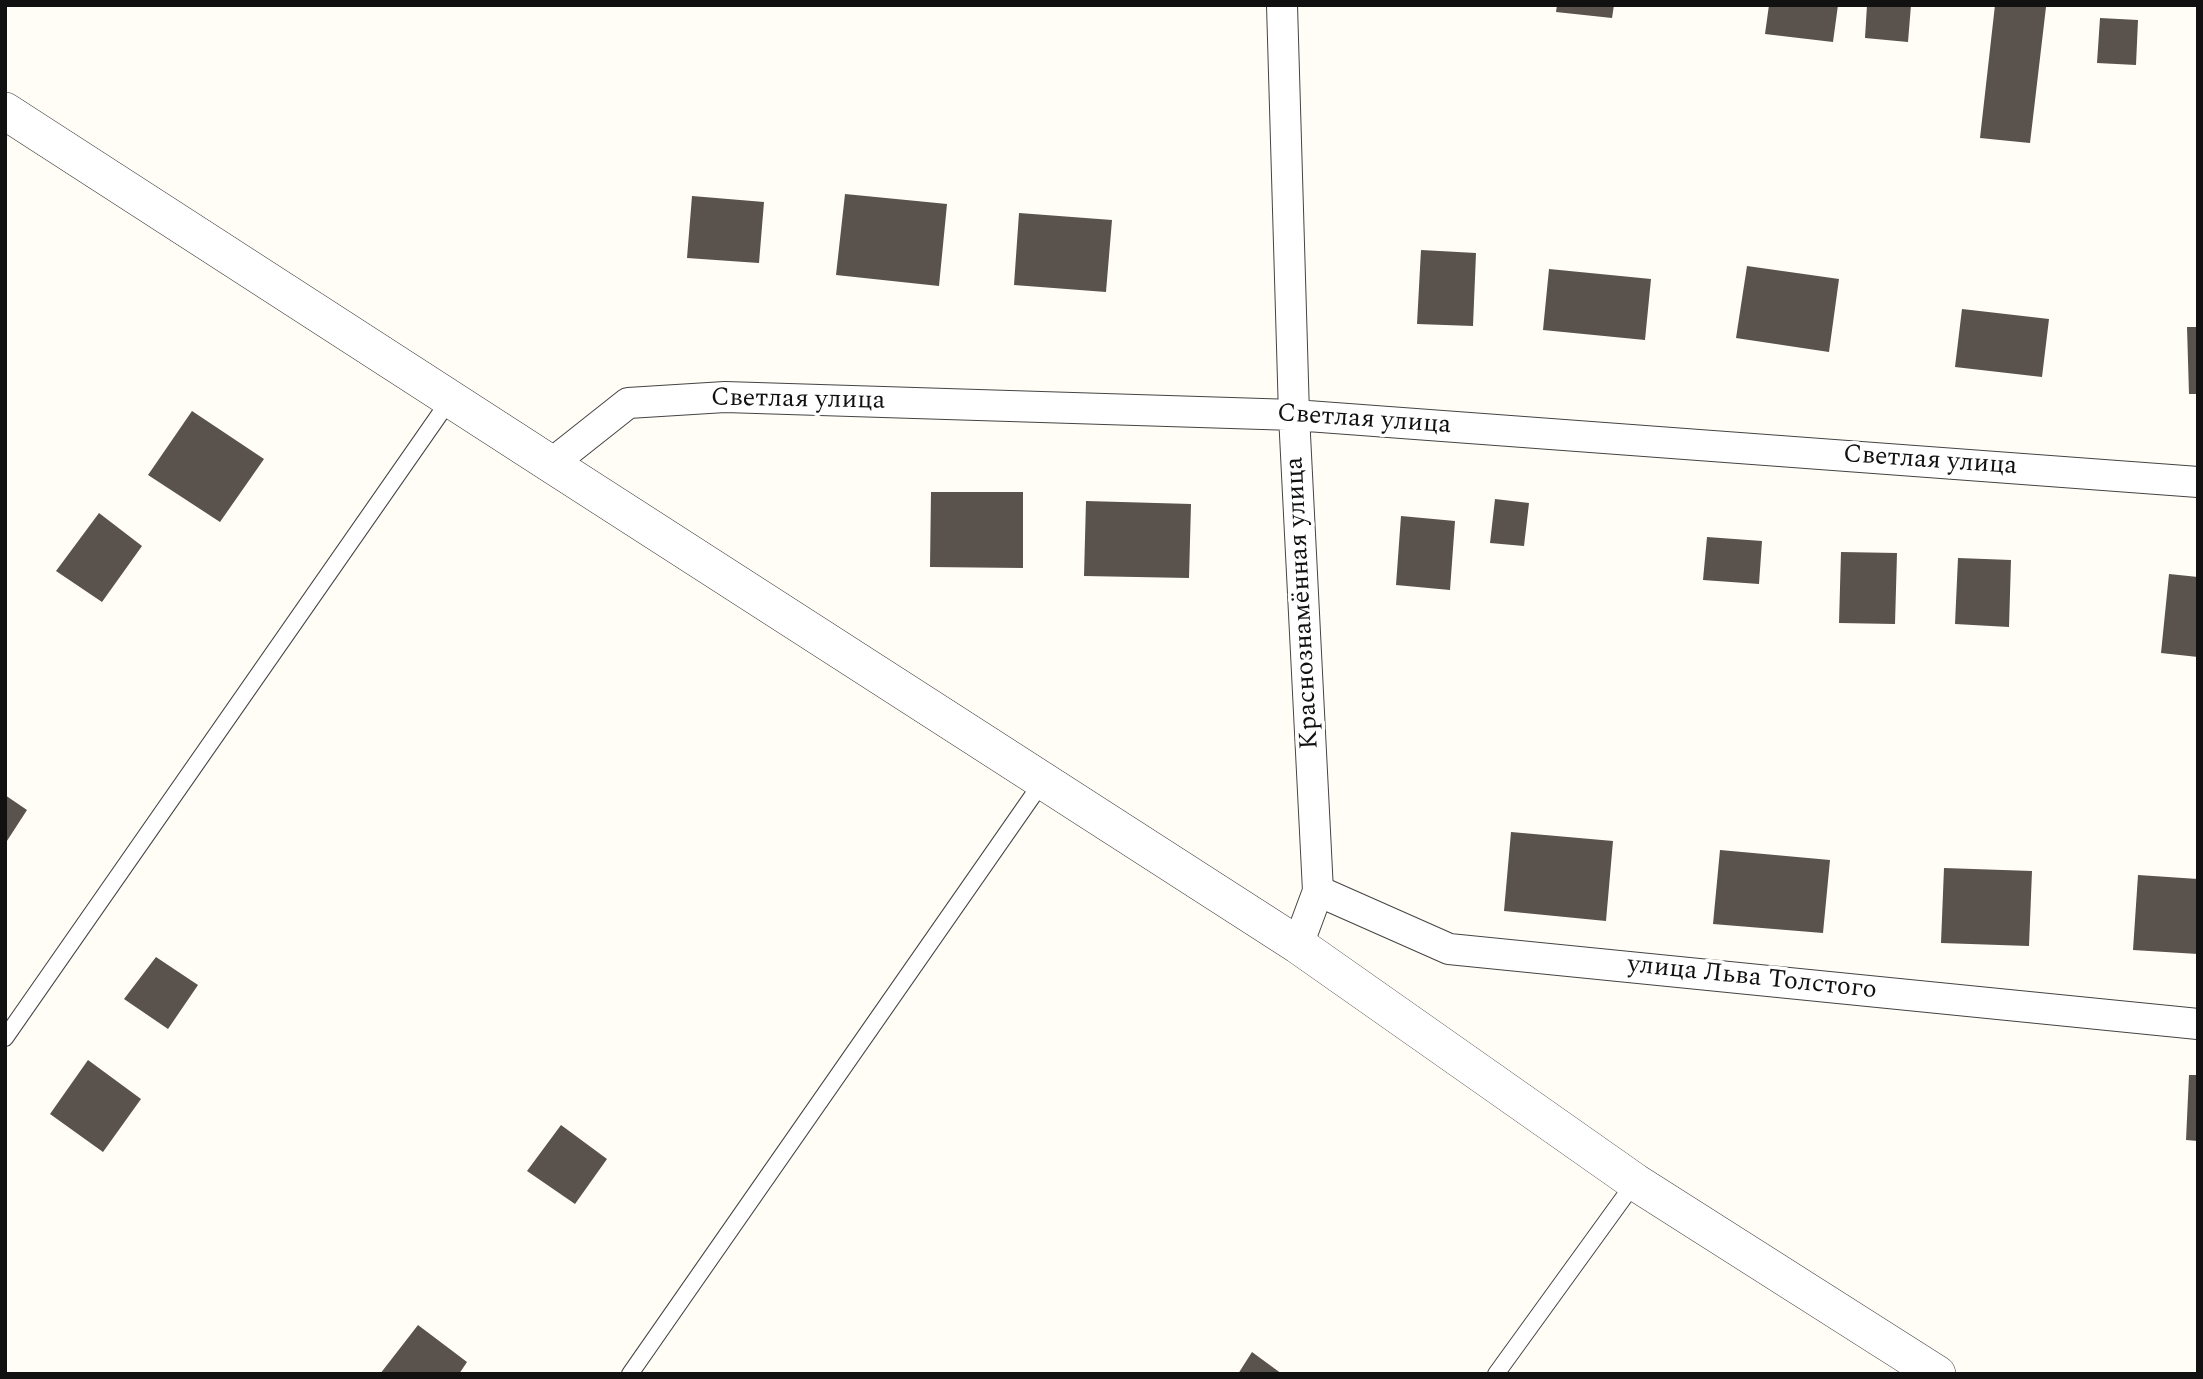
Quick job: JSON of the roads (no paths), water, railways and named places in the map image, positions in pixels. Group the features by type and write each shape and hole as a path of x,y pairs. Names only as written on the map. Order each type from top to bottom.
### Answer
{"street":[{"name":"Краснознамённая улица","path":"1282,5 1294,415 1318,891 1298,944"},
{"path":"5,111 1298,944 1635,1181 1937,1374"},
{"name":"Светлая улица","path":"551,464 628,403 711,398 1294,415 2198,482"},
{"name":"улица Льва Толстого","path":"1318,891 1449,949 2198,1024"}],"lane":[{"path":"5,1038 451,398"},
{"path":"630,1374 1043,781"},
{"path":"1496,1374 1635,1181"}]}
